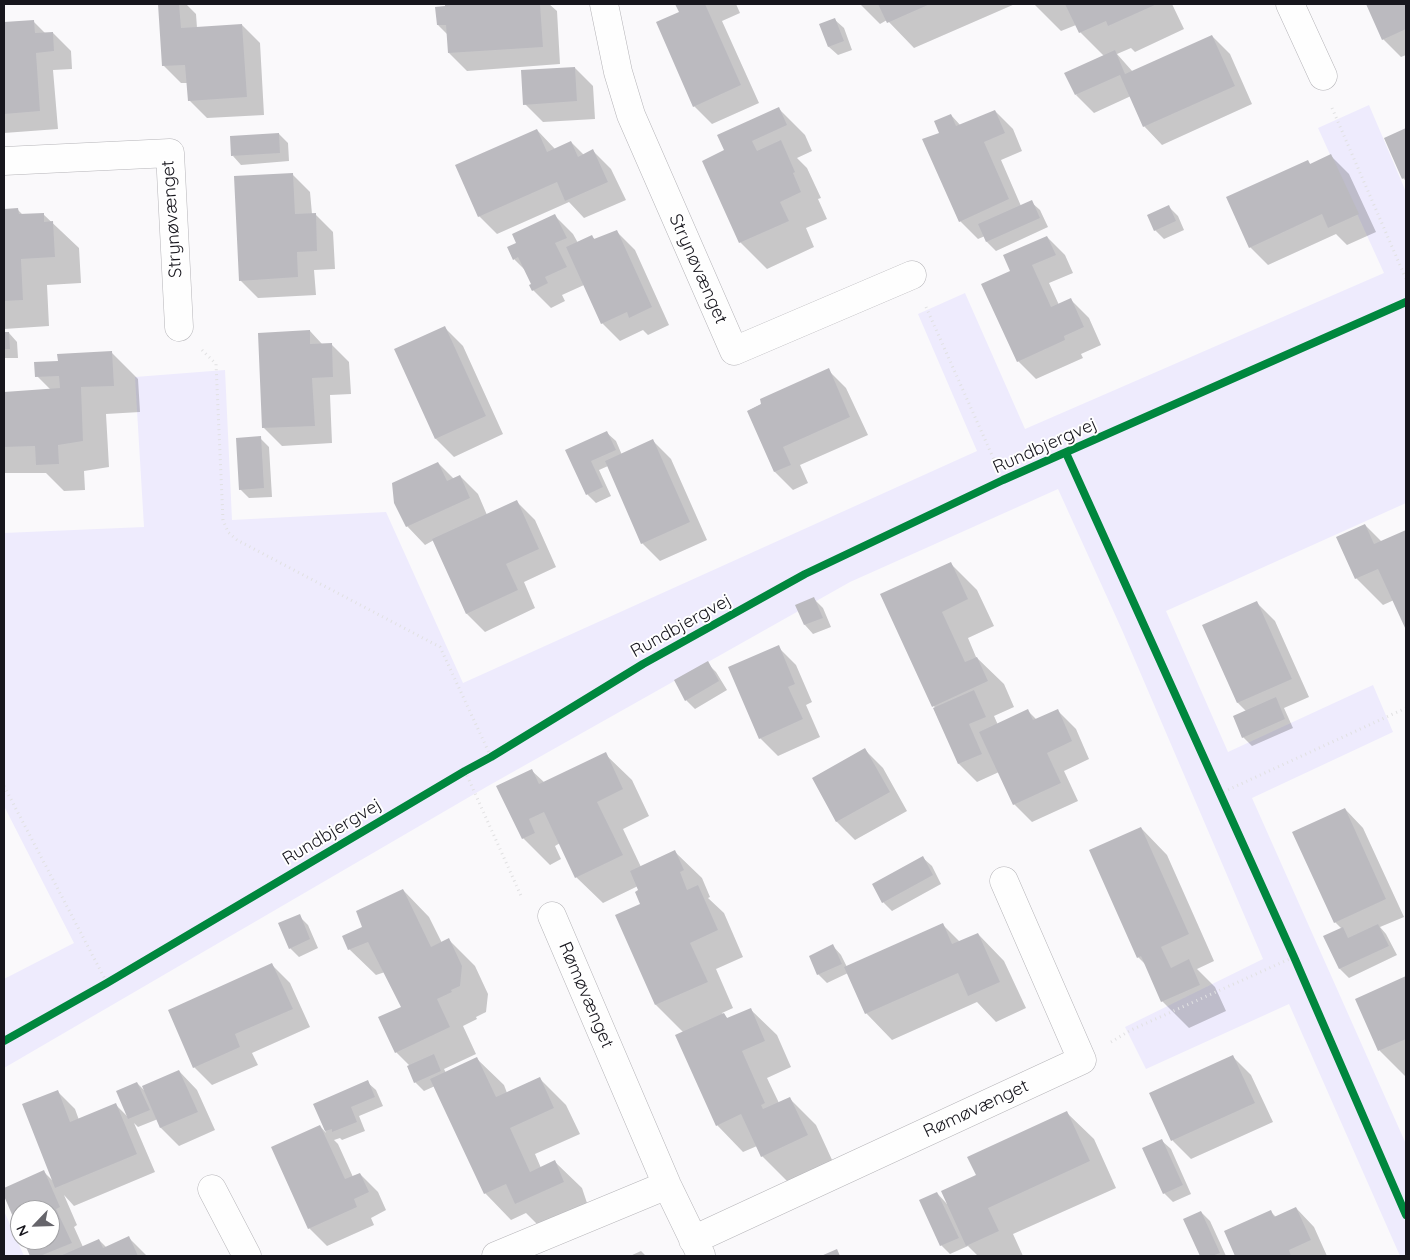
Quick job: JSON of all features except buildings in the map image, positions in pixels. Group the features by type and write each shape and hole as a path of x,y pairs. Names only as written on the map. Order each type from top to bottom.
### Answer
{"street":[{"name":"Strynøvænget","path":"604,4 618,72 631,115 734,351 912,275"},
{"path":"1290,4 1323,76"},
{"name":"Strynøvænget","path":"4,161 170,152 179,327"},
{"path":"1004,881 1082,1060"},
{"name":"Rømøvænget","path":"552,916 667,1185 697,1248 1082,1060"},
{"path":"496,1256 667,1185"},
{"path":"212,1189 247,1256"}],"path":[{"path":"1323,76 1333,114 1406,279"},
{"path":"912,275 1003,480"},
{"path":"179,327 216,364 223,520 228,532 237,540 440,647 491,757"},
{"path":"1219,794 1406,708"},
{"path":"482,762 499,752"},
{"path":"456,776 474,766"},
{"path":"465,771 533,924 552,916"},
{"path":"1215,785 1223,803"},
{"path":"4,786 107,983"},
{"path":"1290,948 1298,966"},
{"path":"1082,1060 1131,1030 1294,957"},
{"path":"99,988 116,978"}],"shaded area":[{"path":"1369,105 1406,192 1406,503 1166,611 1228,752 1373,685 1393,732 1252,798 1406,1144 1406,1256 1400,1256 1289,1004 1146,1069 1125,1027 1263,959 1122,630 1058,489 850,582 488,786 4,1068 4,979 74,943 4,806 4,533 144,527 135,377 225,370 232,520 386,512 463,683 977,451 918,314 965,293 1025,429 1384,273 1318,128"},
{"path":"4,1211 10,1224 10,1250 21,1250 24,1256 4,1256"}],"cycle path":[{"name":"Rundbjergvej","path":"4,1041 107,983 491,757 643,664 805,574 1003,480 1406,302"},
{"name":"Rundbjergvej","path":"1066,453 1294,957 1406,1215"}]}
